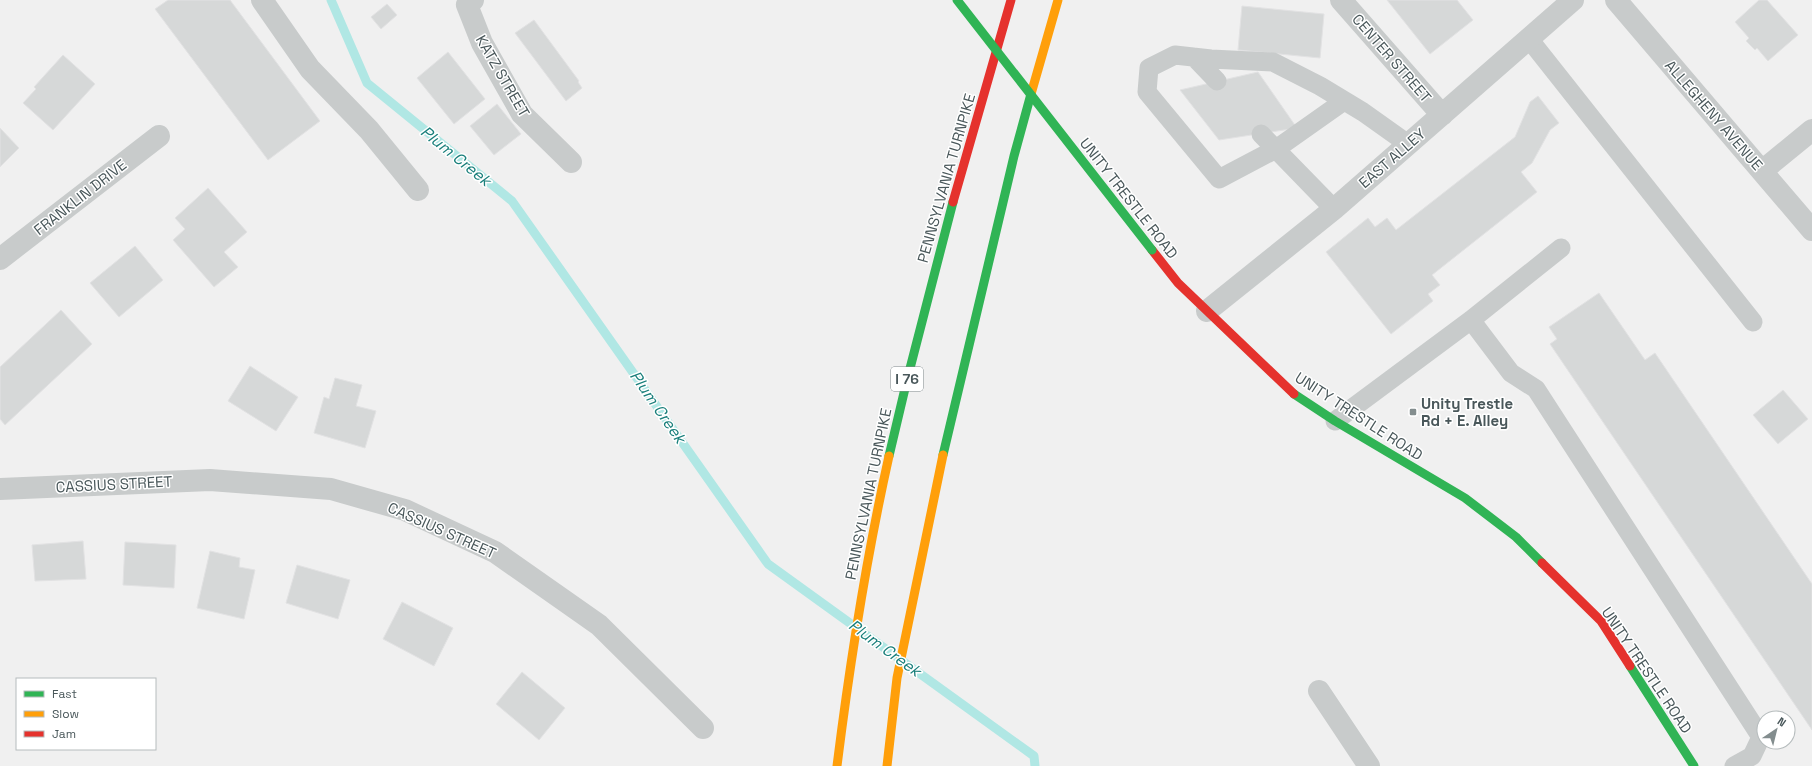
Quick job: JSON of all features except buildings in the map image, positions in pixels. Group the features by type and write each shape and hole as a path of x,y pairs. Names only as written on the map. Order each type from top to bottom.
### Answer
{"main road":[{"name":"UNITY TRESTLE ROAD","path":"957,0 1178,283 1291,392 1335,421 1464,498 1516,537 1601,621 1694,766"},
{"name":"PENNSYLVANIA TURNPIKE","path":"837,766 846,691 882,490 916,339 962,168 1011,0"},
{"path":"887,766 897,678 949,424 1014,156 1058,0"}],"street":[{"path":"262,0 310,69 369,130 418,190"},
{"name":"KATZ STREET","path":"473,0 467,5 482,43 522,114 571,162"},
{"name":"CENTER STREET","path":"1341,0 1442,115"},
{"name":"EAST ALLEY","path":"1208,311 1334,209 1573,0"},
{"name":"ALLEGHENY AVENUE","path":"1616,0 1812,230"},
{"path":"1762,171 1812,130"},
{"name":"FRANKLIN DRIVE","path":"0,259 159,136"},
{"name":"CASSIUS STREET","path":"0,489 210,480 331,489 405,510 495,552 599,624 703,728"},
{"path":"1319,692 1369,766"}],"lane":[{"path":"1529,38 1753,322"},
{"path":"1344,101 1276,149 1218,180 1147,92 1149,68 1175,55 1273,62 1344,101 1363,112 1408,144"},
{"path":"1194,57 1217,81"},
{"path":"1261,134 1334,209"},
{"path":"1335,421 1470,320 1561,248"},
{"path":"1470,320 1511,374 1536,389 1761,737 1756,761 1734,766"}],"waterway":[{"name":"Plum Creek","path":"331,0 367,83 512,201 768,564 1034,756 1035,766"}],"traffic: fast":[{"path":"957,0 1152,250"},
{"path":"943,455 1014,156 1031,94"},
{"path":"889,456 953,202"},
{"path":"1294,394 1335,421 1465,498 1516,537 1542,563"},
{"path":"1630,666 1694,766"}],"traffic: slow":[{"path":"1031,94 1058,0"},
{"path":"887,766 897,678 943,455"},
{"path":"837,766 859,611 889,456"}],"traffic: jam":[{"path":"953,202 1011,0"},
{"path":"1152,250 1178,283 1294,394"},
{"path":"1542,563 1601,621 1630,666"}],"place":[{"name":"Unity Trestle Rd + E. Alley","path":"1413,412"}]}
